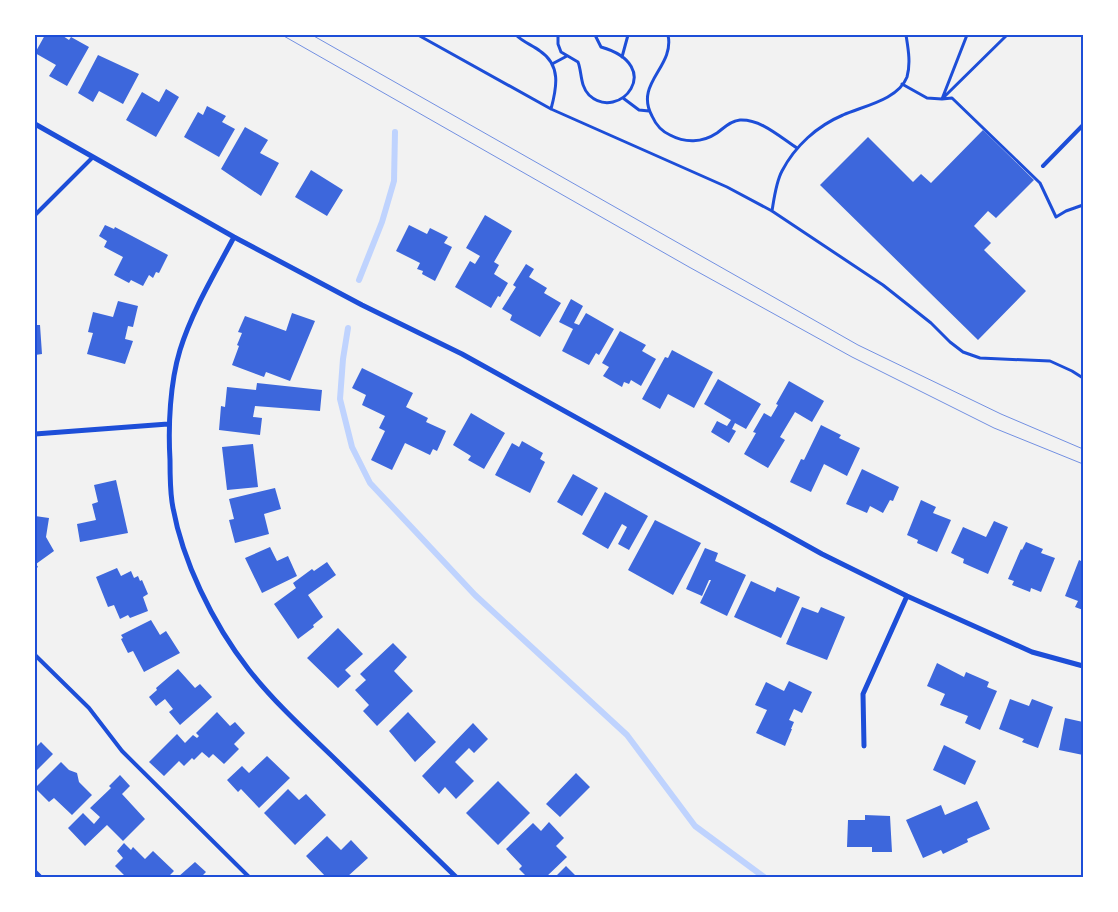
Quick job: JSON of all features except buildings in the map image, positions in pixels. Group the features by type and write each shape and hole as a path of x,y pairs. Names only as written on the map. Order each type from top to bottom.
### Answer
{"street":[{"path":"35,124 234,237 362,305 462,354 822,554 907,596 1032,652 1083,666"},
{"path":"234,237 213,277 180,351 168,424 172,500 178,534 195,580 230,644 250,671 278,703 456,877"},
{"path":"35,434 168,424"},
{"path":"864,746 863,694 907,596"},
{"path":"35,872 40,877"}],"lane":[{"path":"1043,166 1083,125"},
{"path":"35,215 93,157"},
{"path":"35,655 89,708 122,750 249,877"}],"path":[{"path":"418,35 551,109 727,188 772,211 883,285 931,323 963,352 980,358 1050,361 1083,378"},
{"path":"516,35 540,51 552,64 556,75 557,88 551,109"},
{"path":"558,35 558,44 561,52 578,62 584,86 589,95 606,102 623,98 630,92 634,82 629,62 616,52 601,48 595,35"},
{"path":"622,57 628,35"},
{"path":"668,35 669,40 665,61 651,81 647,100 649,111 659,128 675,138 697,141 707,138 738,120 766,127 797,148"},
{"path":"772,211 781,172 797,148 820,127 843,115 886,98 902,84 907,76 909,58 906,35"},
{"path":"942,99 967,35"},
{"path":"942,99 1007,35"},
{"path":"552,64 567,56"},
{"path":"902,84 927,98 952,98 1040,183 1056,218 1066,211 1083,205"},
{"path":"623,98 639,110 649,111"}],"waterway":[{"path":"359,280 382,222 394,181 395,132"},
{"path":"348,328 340,399 352,447 370,483 475,595 627,735 695,826 764,877"}],"tram line":[{"path":"282,35 689,267 852,357 994,428 1083,464"},
{"path":"312,35 858,345 1001,414 1083,449"}]}
